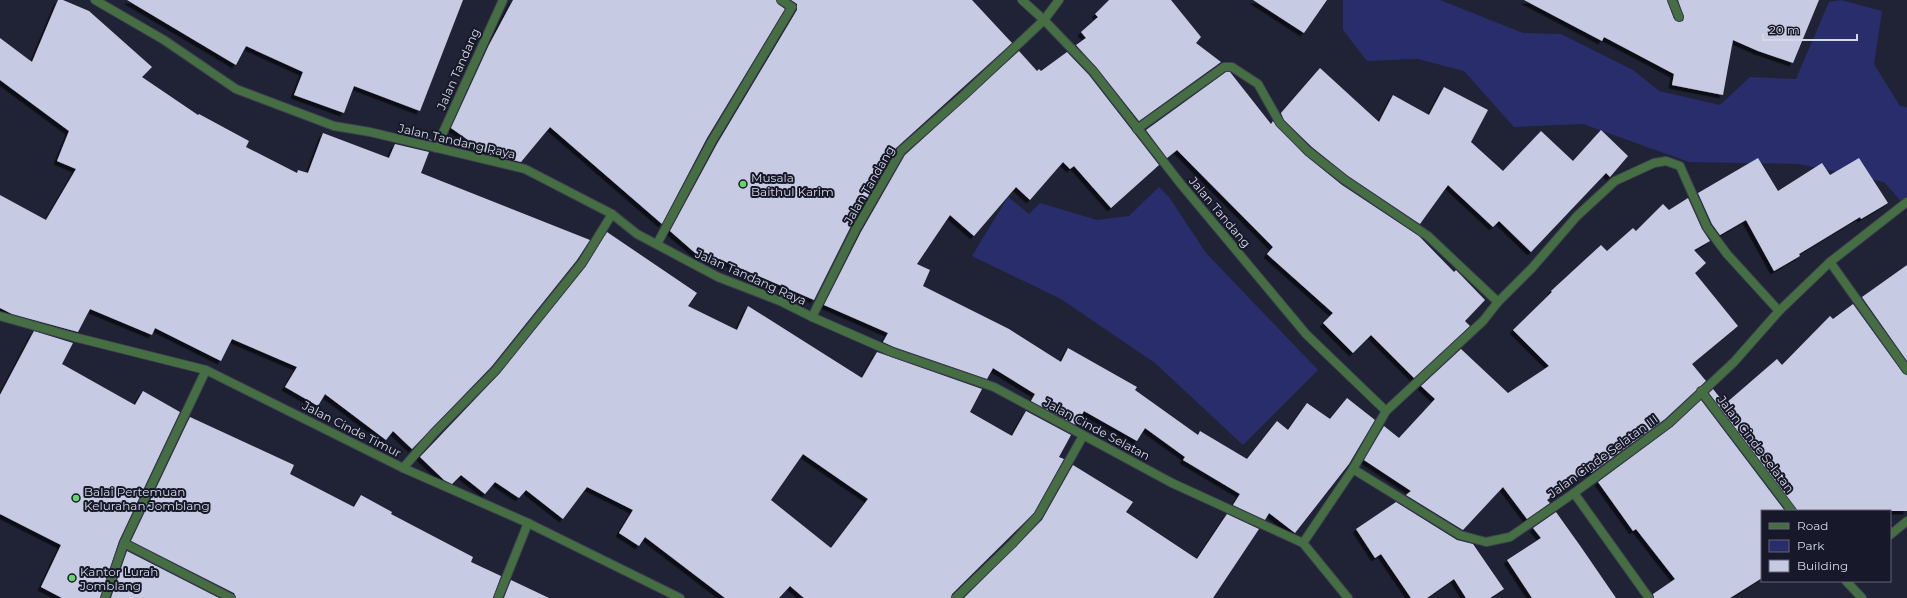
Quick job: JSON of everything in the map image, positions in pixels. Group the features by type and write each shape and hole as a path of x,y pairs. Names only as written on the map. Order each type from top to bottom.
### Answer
{"street":[{"name":"Jalan Tandang Raya","path":"94,0 164,40 236,89 334,126 370,132 525,169 612,214 637,234 718,277 780,301 812,317"},
{"name":"Jalan Tandang","path":"436,148 503,0"},
{"path":"658,244 712,141 794,4 781,0"},
{"name":"Jalan Tandang","path":"1022,0 1044,20 1093,71 1137,129 1306,334 1386,411"},
{"name":"Jalan Tandang","path":"812,317 856,229 901,150 1044,20 1059,0"},
{"path":"1672,0 1679,17"},
{"path":"1137,129 1224,67 1232,67 1258,84 1280,123 1308,151 1346,180 1428,236 1498,302"},
{"path":"1303,543 1353,469 1386,411 1448,356 1483,321 1498,302 1532,268 1577,216 1615,181 1654,163 1666,161 1680,166 1707,227 1727,254 1779,311"},
{"name":"Jalan Cinde Selatan III","path":"1353,469 1460,535 1486,542 1510,537 1574,493 1669,423 1701,391 1734,362 1779,311 1830,262 1907,202"},
{"path":"403,468 433,434 496,370 582,263 612,214"},
{"path":"1830,262 1907,370"},
{"name":"Jalan Cinde Timur","path":"0,316 74,337 206,370 403,468 528,523 680,598"},
{"name":"Jalan Cinde Selatan","path":"812,317 892,352 994,387 1172,483 1303,543 1348,598"},
{"path":"105,598 124,543 206,370"},
{"name":"Jalan Cinde Selatan","path":"1701,391 1791,510"},
{"path":"956,598 1012,544 1038,516 1083,436"},
{"path":"1574,493 1649,598"},
{"path":"1891,534 1907,520"},
{"path":"498,598 528,523"},
{"path":"124,543 231,598"},
{"path":"1847,582 1862,598"}],"green space":[{"path":"1343,0 1440,0 1523,33 1561,34 1633,70 1659,91 1720,105 1750,77 1796,79 1829,2 1841,0 1882,11 1874,64 1900,106 1907,107 1907,208 1884,182 1799,164 1689,162 1583,124 1514,127 1464,71 1418,59 1367,61 1343,30"},
{"path":"1159,187 1169,197 1206,253 1318,370 1243,445 1155,363 1061,299 972,256 1008,197 1029,214 1040,203 1097,220 1129,216"}],"building":[{"path":"58,0 63,0 89,11 152,67 142,77 198,115 199,114 249,141 246,147 297,173 298,170 308,173 323,133 389,158 395,144 429,152 421,173 590,240 577,260 492,366 412,449 393,431 386,440 325,394 318,406 285,387 297,367 232,339 221,361 155,328 152,335 90,309 78,332 12,314 0,308 0,195 46,220 76,169 57,161 69,131 0,80 0,38 32,62"},
{"path":"127,0 463,0 420,111 354,86 344,113 294,95 303,72 246,46 236,65"},
{"path":"513,0 776,0 778,4 785,9 707,138 662,224 550,127 521,162 488,154 451,128 489,45"},
{"path":"791,0 972,0 1012,43 896,148 851,226 814,300 705,253 702,259 670,231 717,144 797,10 797,4"},
{"path":"1109,0 1171,0 1201,37 1196,43 1221,62 1139,121 1097,68 1076,45 1086,38 1081,32 1098,17 1095,14"},
{"path":"1253,0 1327,0 1304,33"},
{"path":"1524,0 1667,0 1674,19 1679,22 1683,21 1684,17 1678,0 1819,0 1793,63 1758,51 1733,40 1723,95 1672,85 1674,74 1604,37 1602,41"},
{"path":"1019,51 1037,71 1039,69 1041,71 1067,52 1089,75 1159,165 1111,208 1074,166 1070,169 1063,162 1030,200 1016,187 974,236 950,215 917,264 930,270 923,286 1009,329 1061,362 1068,348 1137,387 1135,390 1198,435 1200,431 1247,459 1277,421 1288,430 1307,403 1330,419 1347,398 1375,420 1349,464 1295,533 1269,513 1265,520 1233,505 1240,494 1183,460 1185,457 1145,428 1137,441 1084,411 1076,425 1031,401 1035,394 993,368 987,379 894,347 883,342 888,333 824,305 861,232 905,155"},
{"path":"1320,68 1379,122 1393,95 1429,115 1444,87 1488,110 1471,142 1503,171 1541,131 1573,161 1601,130 1628,156 1610,177 1606,173 1531,252 1499,221 1493,227 1448,185 1420,224 1348,176 1312,147 1284,120 1281,113"},
{"path":"1226,72 1230,72 1271,124 1273,121 1305,155 1342,185 1419,236 1454,272 1456,270 1485,300 1465,321 1470,326 1414,378 1371,335 1353,353 1323,323 1333,313 1267,254 1273,247 1177,150 1167,158 1146,130"},
{"path":"402,127 433,141 399,133"},
{"path":"1758,158 1778,191 1822,163 1830,175 1859,158 1888,203 1861,219 1860,217 1774,271 1746,220 1720,235 1712,224 1698,193"},
{"path":"1688,198 1702,229 1710,241 1694,250 1706,263 1695,273 1738,326 1692,364 1706,381 1665,419 1591,473 1588,469 1547,500 1550,503 1527,519 1503,487 1463,530 1406,495 1411,491 1364,460 1384,426 1399,438 1435,399 1421,386 1461,349 1508,393 1549,366 1513,330 1552,292 1551,291 1601,245 1607,251 1633,228 1636,231 1663,204 1669,210"},
{"path":"607,232 697,293 688,306 737,330 748,306 862,378 877,352 982,389 970,412 1012,436 1026,411 1071,435 1059,457 1064,459 1034,513 952,594 951,598 804,598 790,586 779,598 725,598 645,537 639,546 619,533 633,510 587,487 563,519 526,490 519,498 495,482 485,494 461,475 452,484 444,480 420,457 500,373 586,266","holes":["803,454 868,499 831,548 771,500"]},
{"path":"1907,265 1907,361 1862,297"},
{"path":"1853,304 1903,373 1907,375 1907,511 1796,510 1709,393 1713,389 1725,404 1777,359 1782,365 1830,316 1833,319"},
{"path":"34,331 73,343 62,364 135,405 143,391 180,412 119,541 100,598 62,598 41,587 61,545 0,514 0,395"},
{"path":"1701,400 1784,510 1761,510 1761,579 1730,598 1654,598 1653,594 1675,579 1636,529 1633,531 1598,482 1672,427"},
{"path":"190,417 294,465 290,474 354,507 361,495 392,512 391,514 473,557 471,562 501,576 493,598 236,598 234,593 131,541"},
{"path":"1073,465 1133,502 1126,512 1197,559 1227,514 1259,529 1213,598 964,598 1042,520"},
{"path":"1396,502 1457,540 1473,544 1504,589 1490,598 1466,598 1454,579 1427,598 1411,598 1381,554 1375,558 1356,529"},
{"path":"1556,512 1616,598 1532,598 1507,560 1541,538 1533,528"},
{"path":"127,551 219,598 111,598"},
{"path":"511,580 549,598 504,598"}],"place":[{"name":"Musala Baithul Karim","path":"743,184"},
{"name":"Balai Pertemuan Kelurahan Jomblang","path":"76,498"},
{"name":"Kantor Lurah Jomblang","path":"72,578"}]}
